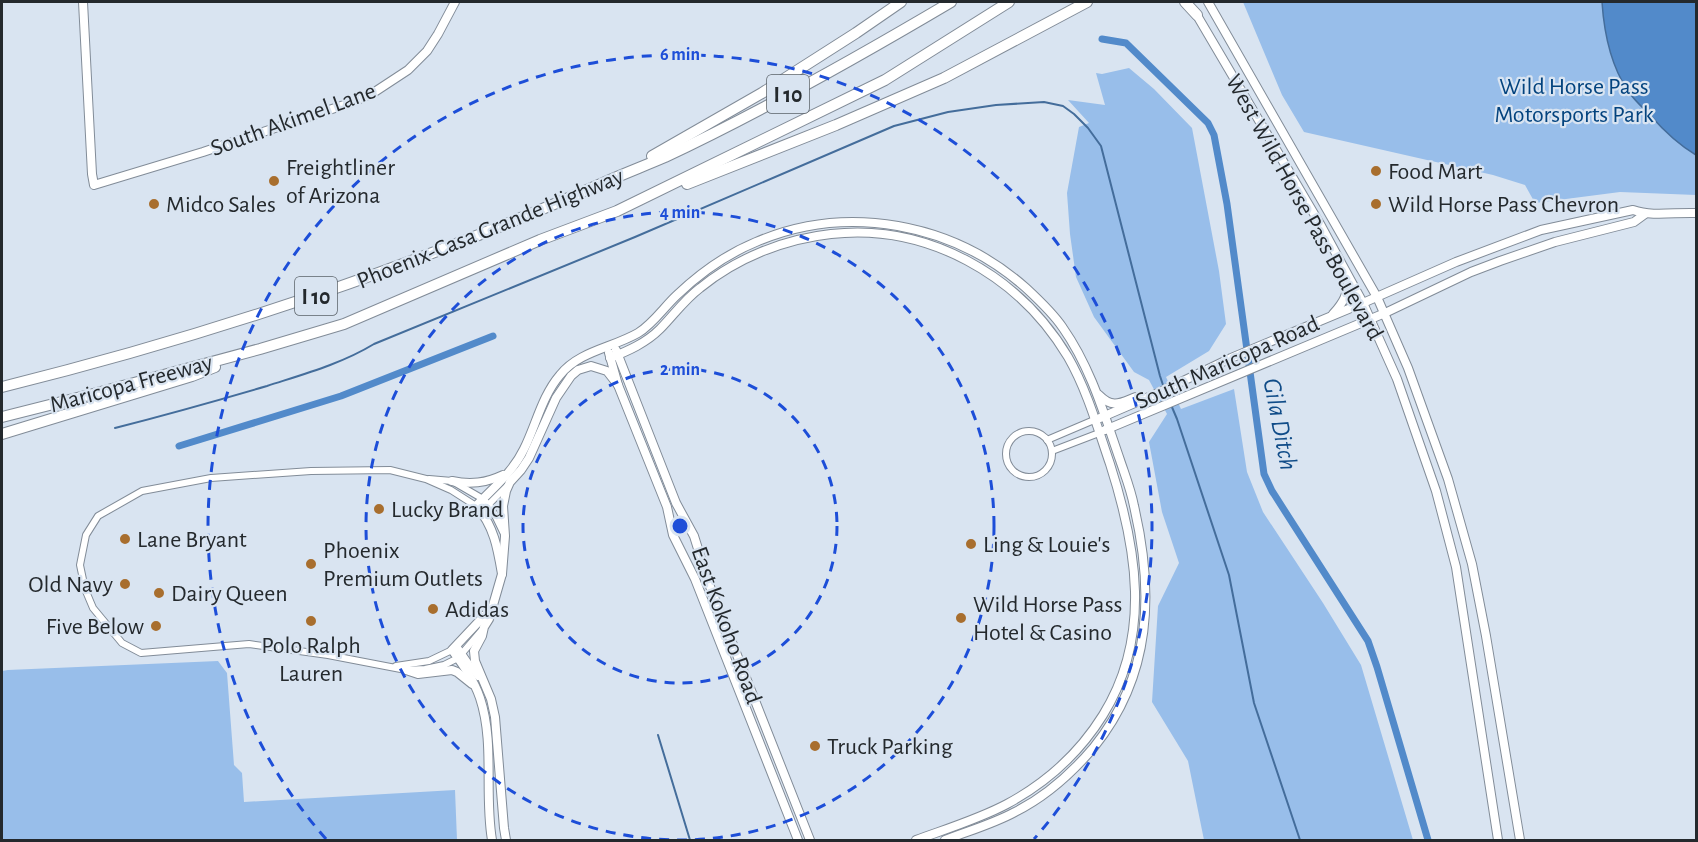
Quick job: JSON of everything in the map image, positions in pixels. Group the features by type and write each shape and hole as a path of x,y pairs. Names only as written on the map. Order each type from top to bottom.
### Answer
{"highway":[{"path":"620,176 762,93 901,2"},
{"name":"Phoenix-Casa Grande Highway","path":"2,387 162,345 299,302 466,241 664,157 791,93 951,2"},
{"name":"Phoenix-Casa Grande Highway","path":"260,349 344,324 540,240 617,212 885,80 1009,2"},
{"path":"617,212 836,125 944,78 1087,2"},
{"path":"1187,2 1197,15"},
{"path":"2,434 192,376 260,349"},
{"name":"Maricopa Freeway","path":"2,417 260,349"}],"street":[{"name":"South Akimel Lane","path":"83,2 94,185 203,152 353,102 373,93 408,70 427,51 455,2"},
{"name":"West Wild Horse Pass Boulevard","path":"1208,2 1377,297 1408,368 1448,479 1472,564 1520,840"},
{"name":"West Wild Horse Pass Boulevard","path":"1197,15 1320,224 1363,303 1397,379 1436,491 1456,567 1498,840"},
{"name":"South Maricopa Road","path":"1047,440 1172,387 1231,358 1466,258 1541,230 1633,210 1645,214 1696,213"},
{"name":"South Maricopa Road","path":"1052,451 1385,313 1472,272 1555,242 1634,222 1645,214"},
{"path":"486,501 517,462 556,379 569,364 642,331 695,279 725,258 758,241 795,229 834,222 869,222 904,226 938,235 973,250 1010,273 1062,325 1081,355 1097,393 1132,497 1139,530 1147,582 1144,634 1129,685 1113,718 1095,746 1078,764 1050,790 1014,813 945,840"},
{"path":"1551,228 1555,242"},
{"path":"614,356 646,341 699,288 728,267 795,239 832,233 868,232 901,236 933,245 968,260 1004,284 1030,306 1053,333 1073,368 1099,433 1122,502 1131,543 1136,585 1133,635 1119,682 1104,713 1068,760 1030,790 1006,805 916,840"},
{"path":"778,235 781,244"},
{"path":"1466,258 1472,272"},
{"path":"986,271 992,262"},
{"path":"1328,318 1340,307 1346,297 1348,275"},
{"name":"East Kokoho Road","path":"610,345 679,508 694,536 706,576 810,840"},
{"name":"East Kokoho Road","path":"614,356 618,385 668,512 673,535 691,569 798,840"},
{"path":"478,509 521,470 529,458 556,398 571,376 578,370 591,366 607,371 618,385"},
{"path":"1097,393 1113,404 1144,393 1158,393"},
{"path":"1027,431 1035,431 1042,435 1052,451 1045,471 1040,475 1030,477 1022,477 1009,467 1005,452 1012,437 1027,431"},
{"path":"475,687 462,675 452,670 418,674 389,666 319,653 249,644 141,653 122,643 93,608 82,578 80,565 82,548 86,535 98,516 142,491 211,478 311,471 390,470 426,479 475,484 506,473 517,462"},
{"path":"426,479 451,490 478,509 491,529 498,549 502,574"},
{"path":"452,481 486,501 505,536"},
{"path":"406,670 444,665 461,656 489,620 502,574 505,536 503,506 504,496 510,482"},
{"path":"668,512 679,508"},
{"path":"1129,532 1139,530"},
{"path":"1131,543 1141,541"},
{"path":"389,666 429,661 455,648 492,610"},
{"path":"484,627 482,636 475,647 474,656 493,707 497,729 506,840"},
{"path":"455,648 486,687"},
{"path":"461,656 483,710 492,840"},
{"path":"727,662 738,657"}],"green space":[{"name":"Wild Horse Pass Motorsports Park","path":"1243,2 1696,2 1696,195 1620,192 1535,203 1525,185 1493,175 1304,132 1282,95"},
{"path":"1129,68 1154,89 1192,128 1219,271 1226,324 1209,351 1166,377 1181,409 1234,389 1247,472 1263,512 1361,665 1413,840 1204,840 1188,761 1152,702 1158,606 1179,563 1162,512 1149,442 1167,414 1149,380 1134,372 1094,317 1076,277 1067,193 1079,127 1089,123 1068,100 1105,105 1096,73 1102,74"},
{"path":"218,661 227,673 234,765 242,773 244,802 455,790 457,840 2,840 2,671"}],"shaded area":[{"path":"1602,2 1696,2 1696,155 1666,132 1628,91 1617,71 1609,48"}],"waterway":[{"name":"Gila Ditch","path":"1102,39 1126,43 1208,123 1214,135 1227,204 1264,474 1272,491 1368,641 1428,840"},
{"path":"115,428 267,386 335,363 374,344 635,237 894,126 948,112 996,105 1044,102 1063,106 1074,114 1101,146 1164,388"},
{"path":"179,446 341,396 493,336"},
{"path":"1166,393 1177,419 1229,575 1254,703 1300,840"},
{"path":"658,735 690,840"}],"place":[{"name":"Food Mart","path":"1376,171"},
{"name":"Freightliner of Arizona","path":"274,181"},
{"name":"Midco Sales","path":"154,204"},
{"name":"Wild Horse Pass Chevron","path":"1376,204"},
{"name":"Lucky Brand","path":"379,509"},
{"name":"Lane Bryant","path":"125,539"},
{"name":"Ling & Louie's","path":"971,544"},
{"name":"Phoenix Premium Outlets","path":"311,564"},
{"name":"Old Navy","path":"125,584"},
{"name":"Dairy Queen","path":"159,593"},
{"name":"Adidas","path":"433,609"},
{"name":"Wild Horse Pass Hotel & Casino","path":"961,618"},
{"name":"Polo Ralph Lauren","path":"311,621"},
{"name":"Five Below","path":"156,626"},
{"name":"Truck Parking","path":"815,746"}]}
